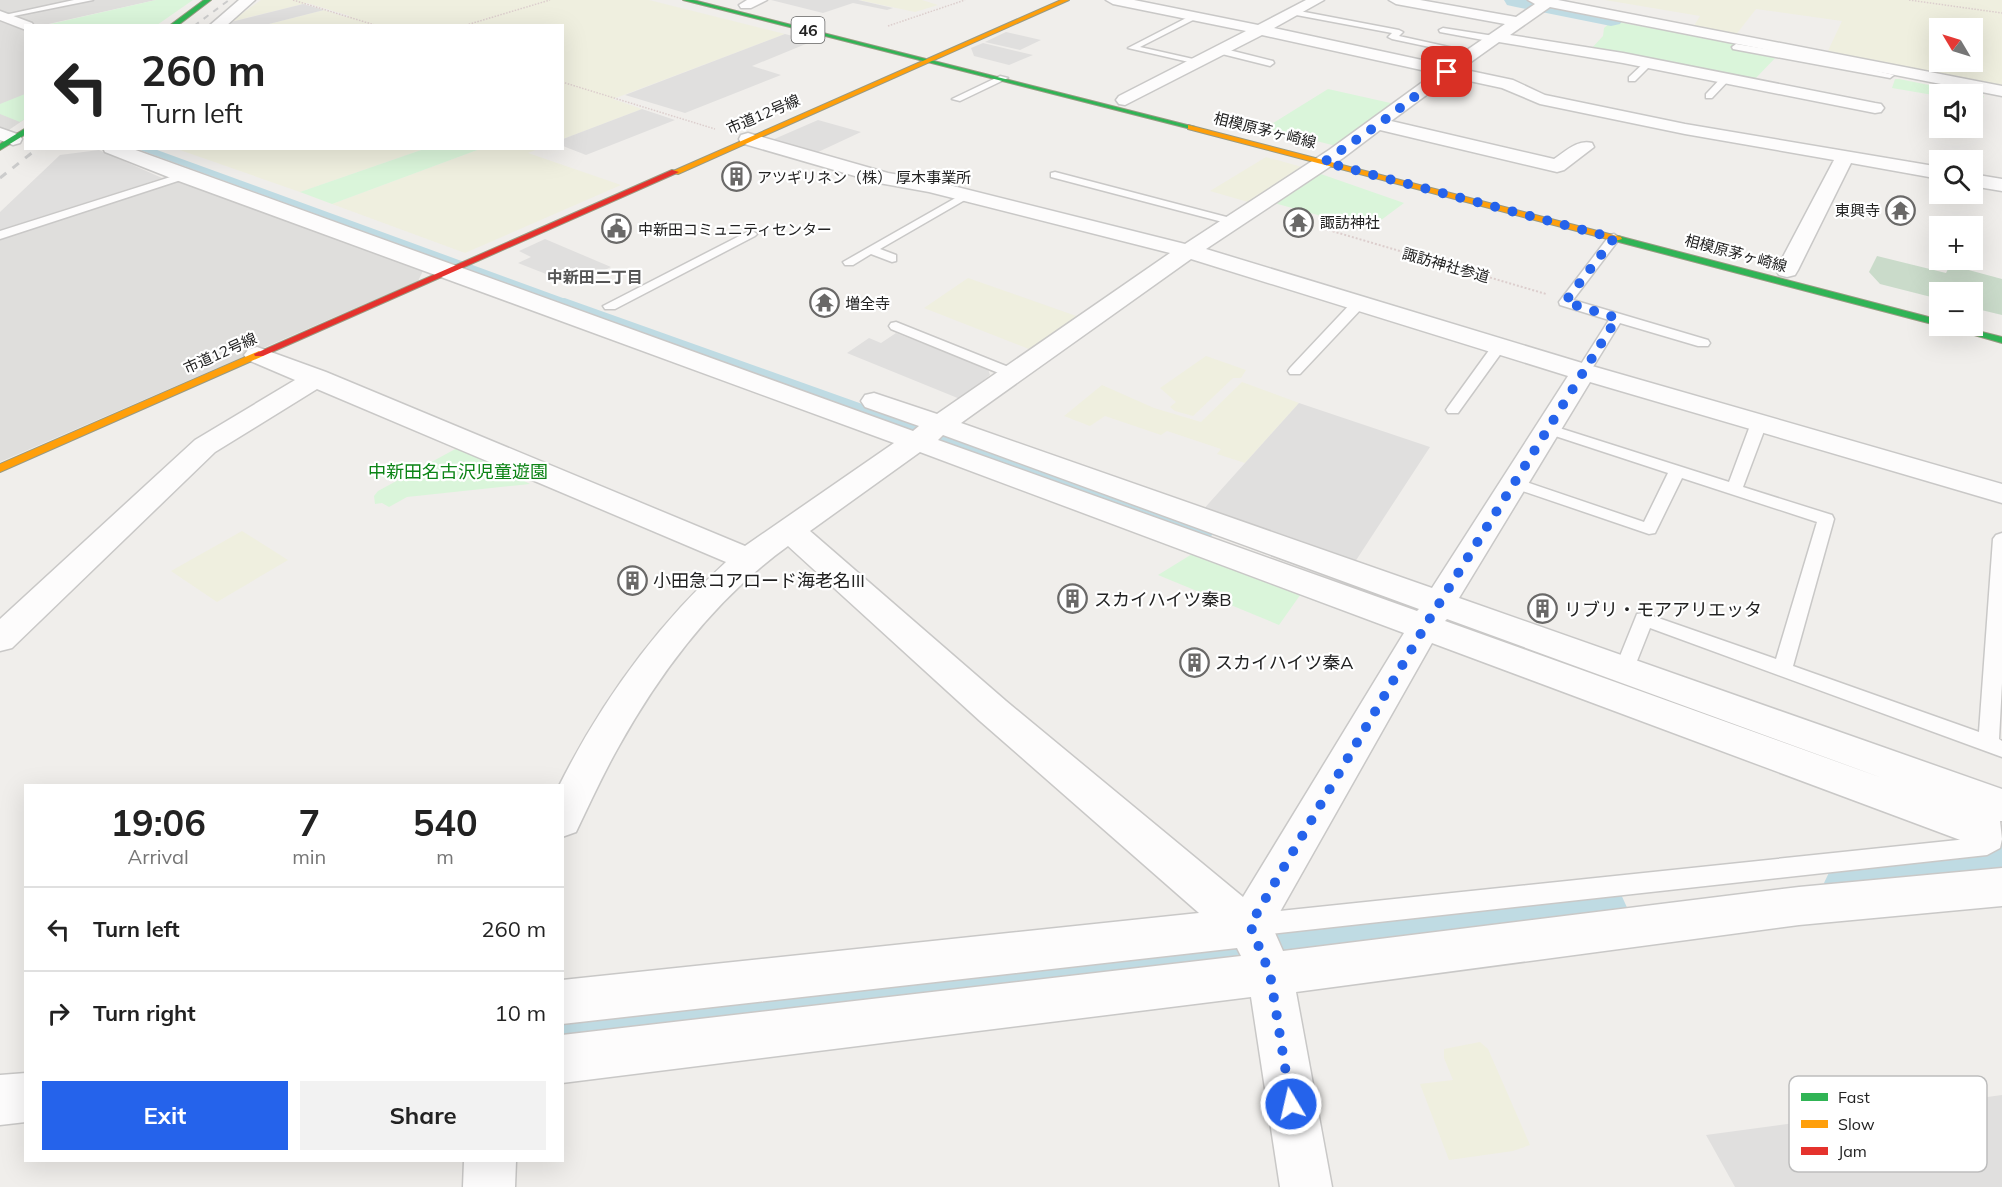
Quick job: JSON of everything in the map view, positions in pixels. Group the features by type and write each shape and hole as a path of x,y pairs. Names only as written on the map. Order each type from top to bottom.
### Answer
{"main road":[{"path":"175,24 208,0"},
{"name":"相模原茅ヶ崎線","path":"686,0 1125,100 1614,238 1929,320"},
{"name":"相模原茅ヶ崎線","path":"726,0 937,57 1003,78 1929,306"},
{"name":"市道12号線","path":"0,468 1066,0"},
{"path":"1983,335 2002,340"}],"street":[{"path":"218,24 248,0"},
{"path":"746,5 760,0"},
{"path":"1113,0 1507,84 1551,101 1685,129 1929,171"},
{"path":"1125,100 1317,0"},
{"path":"1396,0 1518,22"},
{"path":"564,815 577,786 612,723 656,659 699,607 748,559 1011,373 1188,251 1379,124 1472,53 1544,3 1648,24 1822,50 2002,91"},
{"path":"2,16 24,25"},
{"path":"1496,38 1648,63 1875,108"},
{"path":"1787,270 1863,132 1890,75 2002,97"},
{"path":"1379,124 1557,166 1585,147"},
{"path":"748,139 886,179 929,186 1188,251 1583,372 2002,494"},
{"path":"117,150 183,176 451,270 927,433 1993,819"},
{"path":"1983,182 2002,185"},
{"path":"475,259 610,306 927,433"},
{"path":"257,355 748,559"},
{"path":"1260,949 1432,616 1583,372"},
{"path":"0,639 205,446 317,378"},
{"path":"790,530 993,711 1219,904 1260,949 1306,1187"},
{"path":"1432,616 1624,671 1993,819"},
{"path":"564,1059 1260,949 1799,906 2002,887"},
{"path":"564,1002 1221,930 1260,949"},
{"path":"0,1100 24,1097"},
{"path":"489,1187 490,1162"}],"lane":[{"path":"2,16 89,0"},
{"path":"1294,12 1399,32 1392,37 1472,53"},
{"path":"1194,16 1132,48 1199,63"},
{"path":"1443,30 1496,38"},
{"path":"1736,47 1890,75"},
{"path":"1221,51 1270,63"},
{"path":"1632,79 1648,63"},
{"path":"957,99 1003,78"},
{"path":"1709,96 1725,79"},
{"path":"0,235 183,176"},
{"path":"1055,176 1234,222"},
{"path":"849,262 966,195"},
{"path":"610,306 751,234"},
{"path":"1614,238 1565,302 1703,343"},
{"path":"870,250 892,258"},
{"path":"1295,371 1359,303"},
{"path":"1583,372 1617,318"},
{"path":"896,326 1011,373"},
{"path":"1453,410 1500,345"},
{"path":"1734,489 1759,423"},
{"path":"1548,429 1826,519 1782,670"},
{"path":"1514,483 1648,529 1677,471"},
{"path":"1624,671 1644,619 1995,747 2002,539"},
{"path":"1260,949 1987,846 1992,841 1993,819"}],"path":[{"path":"293,0 371,24"},
{"path":"470,24 550,0"},
{"path":"887,27 965,0"},
{"path":"1909,0 2002,13"},
{"path":"564,83 748,139"},
{"name":"諏訪神社参道","path":"1325,229 1567,300"}],"shaded area":[{"path":"0,0 156,0 48,24 24,24 24,120 0,136"},
{"path":"771,0 858,0 893,8 887,10 853,3 823,13"},
{"path":"303,4 324,10 269,24 228,24"},
{"path":"1006,32 1041,40 1020,50 985,42"},
{"path":"785,34 813,41 752,66 781,75 685,113 625,95"},
{"path":"983,43 1033,55 1009,65 974,56 971,48"},
{"path":"642,109 675,120 586,155 564,146 564,139"},
{"path":"818,120 861,132 816,153 772,140"},
{"path":"99,150 162,178 0,230 0,212 60,155"},
{"path":"186,180 423,271 418,281 0,462 0,240 174,181"},
{"path":"545,239 611,267 574,285 518,263 531,257 519,251"},
{"path":"896,333 988,369 990,375 960,399 847,353 869,338 881,343"},
{"path":"1299,403 1430,447 1353,565 1201,512"},
{"path":"2002,1095 2002,1187 1735,1187 1706,1135 1789,1124 1789,1172 1987,1172 1987,1097"}],"green space":[{"path":"156,0 193,0 158,24 50,24"},
{"path":"261,0 649,0 785,34 613,99 642,109 564,139 564,24 269,24 324,10 346,17 350,16 307,3 230,22"},
{"path":"859,0 922,0 938,5 915,12"},
{"path":"1605,0 2002,0 2002,89 1827,53 1842,21 1756,9 1735,36 1692,29 1700,16"},
{"path":"1612,21 1782,51 1753,81 1590,50 1603,36 1604,28"},
{"path":"1895,79 1899,79 1929,85 1929,94 1892,88"},
{"path":"1328,89 1395,104 1336,146 1265,128"},
{"path":"24,94 24,120 20,122 0,114 0,104"},
{"path":"180,150 421,150 300,192"},
{"path":"421,150 477,150 332,204 300,192"},
{"path":"477,150 536,150 528,153 621,185 465,253 332,204"},
{"path":"1266,157 1302,167 1248,202 1210,191"},
{"path":"1318,173 1404,203 1369,229 1274,203"},
{"path":"1877,256 1929,270 1946,273 1948,270 1969,270 2002,279 2002,315 1983,310 1983,282 1929,282 1929,296 1880,284 1869,272"},
{"path":"968,278 1079,317 1029,349 924,308"},
{"path":"1206,356 1246,370 1241,378 1233,378 1193,416 1175,411 1170,407 1176,402 1160,388"},
{"path":"1242,382 1299,403 1245,463 1217,454 1221,449 1167,431 1161,435 1105,416 1090,426 1064,416 1102,385 1154,408 1201,422"},
{"name":"中新田名古沢児童遊園","path":"459,447 530,484 407,497 389,507 382,503 375,504 374,496 378,491"},
{"path":"242,531 288,560 217,602 171,571"},
{"path":"1197,551 1303,591 1279,625 1158,575"},
{"path":"1480,1042 1488,1049 1530,1145 1513,1151 1449,1160 1420,1084 1453,1080 1444,1058 1444,1049"}],"waterway":[{"path":"1516,0 1611,18"},
{"path":"148,150 568,303"},
{"path":"564,302 1190,525"},
{"path":"1185,524 1208,532"},
{"path":"1435,615 1538,652"},
{"path":"1861,883 2002,867"},
{"path":"564,1031 760,1005 1063,974 1592,914"}],"railway":[{"path":"197,24 229,0"},
{"path":"0,178 35,150"}],"traffic: fast":[{"path":"175,24 208,0"},
{"path":"686,0 1191,127"},
{"path":"0,148 24,131"},
{"path":"1618,239 1929,320"},
{"path":"1983,335 2002,340"}],"traffic: slow":[{"path":"675,172 1066,0"},
{"path":"1191,127 1618,239"},
{"path":"0,468 259,354"}],"traffic: jam":[{"path":"259,354 675,172"}],"place":[{"name":"アツギリネン（株） 厚木事業所","path":"736,177"},
{"name":"東興寺","path":"1901,210"},
{"name":"諏訪神社","path":"1299,222"},
{"name":"中新田コミュニティセンター","path":"617,229"},
{"name":"増全寺","path":"824,303"},
{"name":"小田急コアロード海老名III","path":"632,580"},
{"name":"スカイハイツ秦B","path":"1073,599"},
{"name":"リブリ・モアアリエッタ","path":"1543,609"},
{"name":"スカイハイツ秦A","path":"1194,662"}],"district":[{"name":"中新田二丁目","path":"595,277"}],"route":[{"path":"1291,1104 1270,974 1250,925 1427,623 1617,318 1565,302 1614,238 1324,162 1379,124 1447,72"}]}
